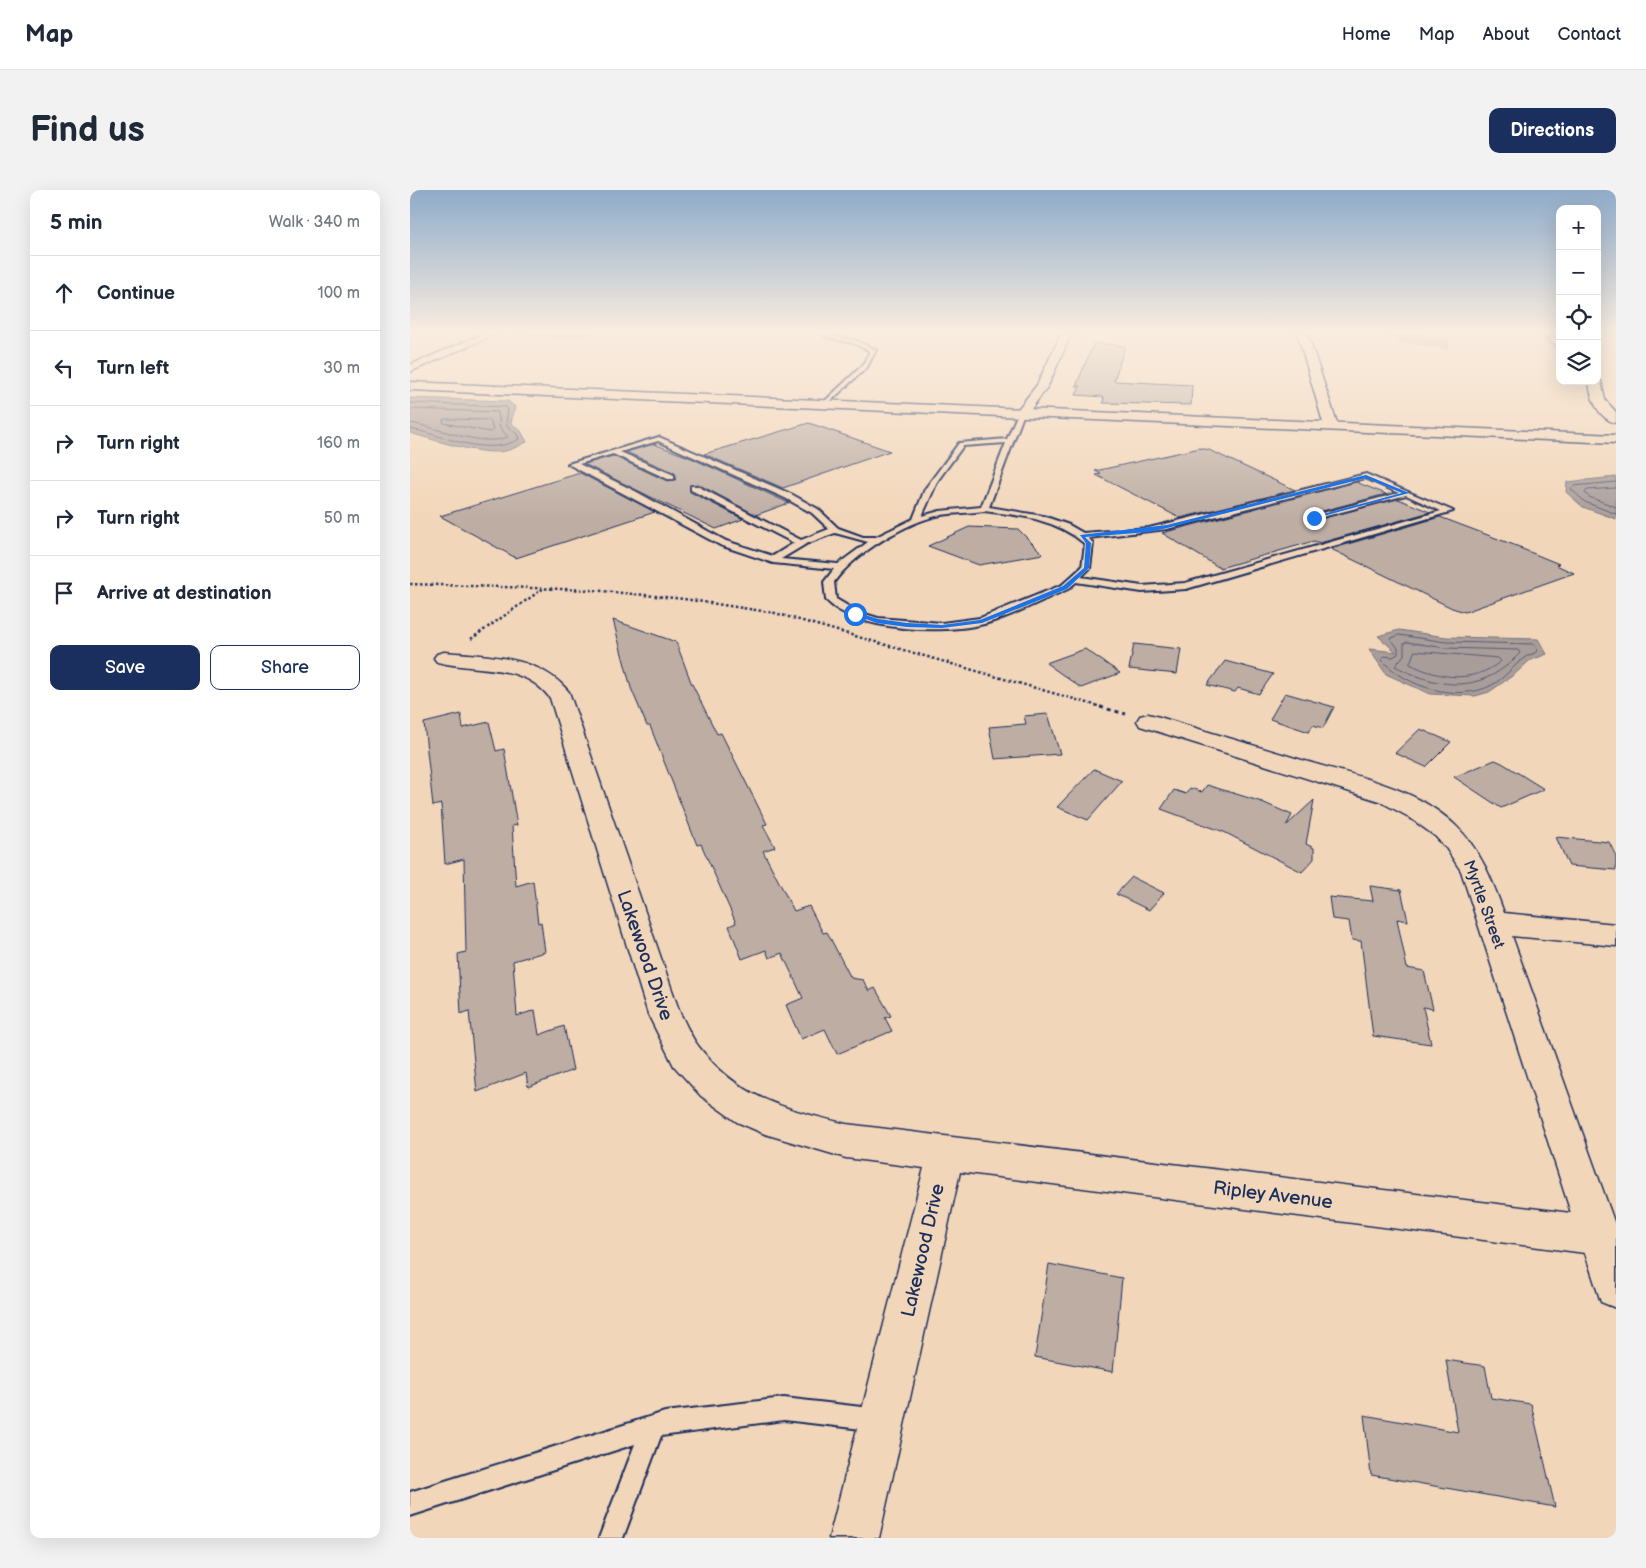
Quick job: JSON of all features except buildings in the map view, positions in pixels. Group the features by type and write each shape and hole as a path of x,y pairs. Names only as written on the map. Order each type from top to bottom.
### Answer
{"street":[{"path":"615,395 1616,439"},
{"path":"1021,413 1034,395"},
{"path":"1321,395 1331,426"},
{"path":"1596,395 1599,402 1616,419"},
{"name":"Lakewood Drive","path":"444,658 526,670 543,677 555,686 561,697 664,1014 686,1056 713,1085 750,1111 778,1123 846,1140 946,1153 854,1538"},
{"name":"Myrtle Street","path":"1148,721 1399,799 1423,812 1447,831 1464,850 1475,872 1493,923 1616,1287"},
{"path":"1493,923 1616,935"},
{"name":"Ripley Avenue","path":"946,1153 1600,1236"}],"lane":[{"path":"825,404 835,395"},
{"path":"984,509 1012,441 1021,413"},
{"path":"840,567 773,560 723,543 632,493 572,464 659,440 788,496 815,511 835,530 862,539 877,540"},
{"path":"917,520 920,505 932,481 961,444 1012,441"},
{"path":"613,452 671,477"},
{"path":"1074,579 1142,590 1186,586 1449,511 1366,476 1158,529 1081,536"},
{"path":"694,488 800,543"},
{"path":"1314,518 1406,493"},
{"path":"984,509 1031,514 1078,532 1088,543 1086,568 1065,588 982,621 942,626 907,625 877,621 855,614 832,600 829,582 840,567 858,552 877,540 917,520 940,513 984,509"},
{"path":"773,560 818,534 835,530"},
{"path":"410,1504 665,1423 784,1409 882,1420"},
{"path":"611,1538 653,1427"}],"path":[{"path":"410,584 504,585 715,601 775,613 1148,721"},
{"path":"444,658 544,588"}],"water":[{"path":"410,398 508,401 515,407 511,423 521,431 527,442 513,449 495,452 471,449 410,433"},
{"path":"1616,477 1616,519 1583,507 1566,492 1567,482"},
{"path":"1399,630 1446,637 1538,639 1547,654 1529,661 1515,674 1489,692 1475,696 1430,694 1386,674 1369,649 1396,652 1378,636"}],"route":[{"path":"855,614 877,621 907,625 942,626 982,621 1065,588 1086,568 1088,543 1081,536 1167,527 1366,476 1406,493 1314,518"}]}
